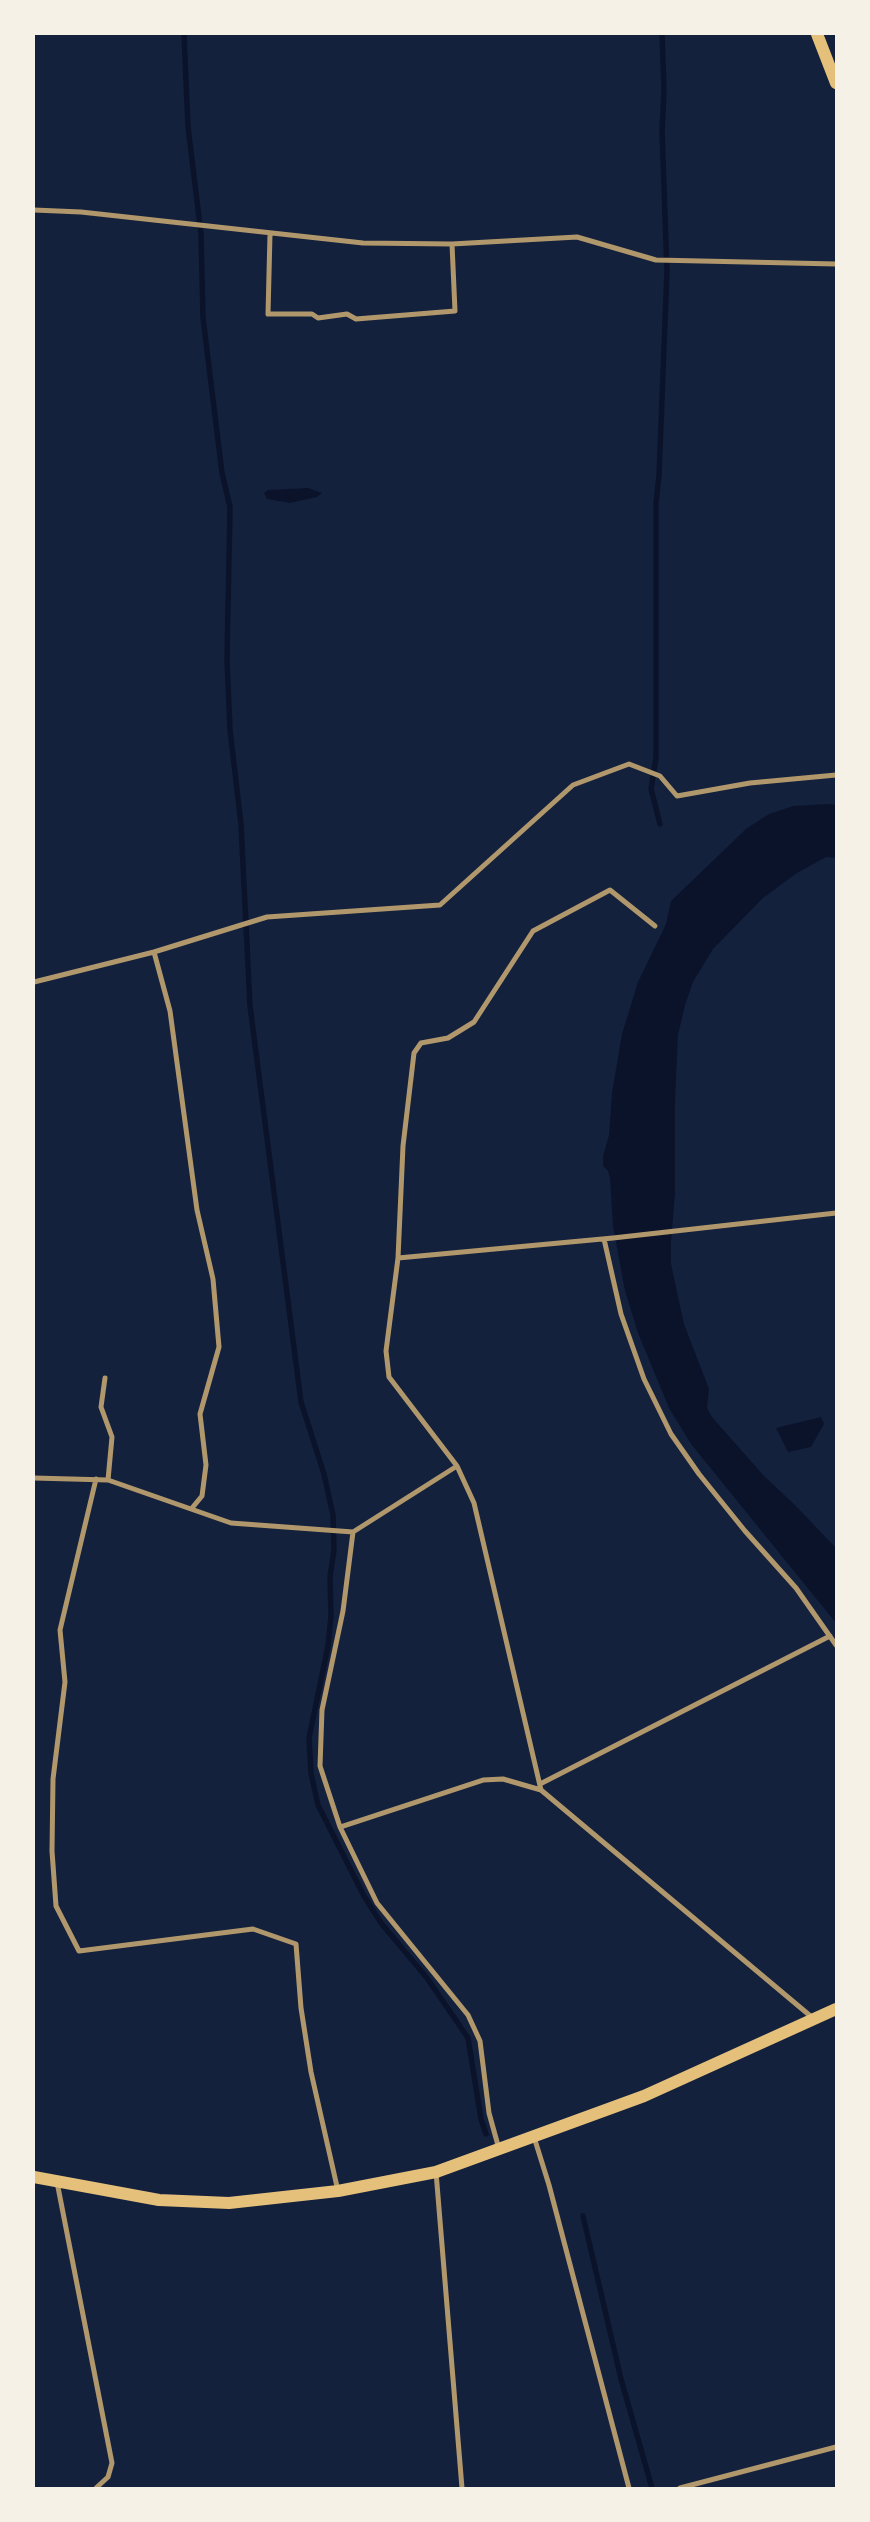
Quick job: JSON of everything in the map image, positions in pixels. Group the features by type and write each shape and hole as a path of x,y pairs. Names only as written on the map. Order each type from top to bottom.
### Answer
{"main road":[{"path":"817,34 836,83"},
{"path":"34,2177 159,2200 229,2203 338,2191 436,2172 644,2096 836,2010"}],"street":[{"path":"34,210 81,212 363,243 452,244 577,237 656,260 836,264"},
{"path":"270,234 268,314 312,314 318,318 347,314 356,319 455,311 452,244"},
{"path":"34,982 154,952 267,917 440,906 573,786 629,764 660,776 677,796 750,783 836,775"},
{"path":"541,1790 474,1503 457,1466 389,1377 386,1351 398,1258 404,1146 414,1053 421,1043 448,1038 467,1029 474,1022 533,931 610,890 655,926"},
{"path":"154,952 170,1011 197,1210 213,1278 219,1347 200,1414 206,1465 202,1496 192,1508"},
{"path":"398,1258 604,1239 836,1213"},
{"path":"604,1239 621,1314 644,1379 671,1434 699,1474 745,1531 796,1588 836,1645"},
{"path":"105,1378 101,1407 112,1436 108,1480"},
{"path":"34,1478 108,1480 192,1508 231,1524 353,1532 457,1466"},
{"path":"96,1479 60,1630 65,1682 52,1779 52,1852 56,1906 79,1951 253,1929 296,1944 301,2008 311,2072 338,2191"},
{"path":"353,1532 342,1611 322,1710 320,1766 340,1827 377,1903 468,2015 480,2041 489,2113 500,2150"},
{"path":"540,1784 830,1636"},
{"path":"340,1827 483,1780 503,1779 541,1790 815,2020"},
{"path":"534,2137 629,2488"},
{"path":"436,2172 462,2488"},
{"path":"57,2181 112,2463 108,2477 96,2488"},
{"path":"680,2488 836,2447"}],"water":[{"path":"308,488 322,493 317,497 290,503 267,499 264,493 268,490"},
{"path":"836,805 836,858 826,857 797,873 763,898 713,949 693,982 685,1005 678,1035 675,1101 675,1193 671,1264 684,1324 709,1389 707,1408 712,1417 764,1476 836,1548 836,1623 691,1444 669,1408 638,1333 625,1291 613,1226 610,1179 608,1171 603,1166 603,1156 609,1135 612,1093 622,1034 638,982 666,924 671,901 746,829 769,814 793,806"},
{"path":"821,1417 824,1424 811,1447 788,1452 776,1428"}],"waterway":[{"path":"184,34 188,127 201,234 203,318 222,473 230,507 227,659 230,730 241,824 250,1006 301,1402 324,1474 333,1515 334,1550 330,1577 331,1616 328,1646 309,1738 311,1773 318,1805 364,1896 381,1923 427,1978 468,2038 481,2119 486,2134"},
{"path":"660,824 651,789 656,758 656,503 659,475 667,271 662,131 664,90 662,34"},
{"path":"583,2216 621,2379 652,2488"}]}
